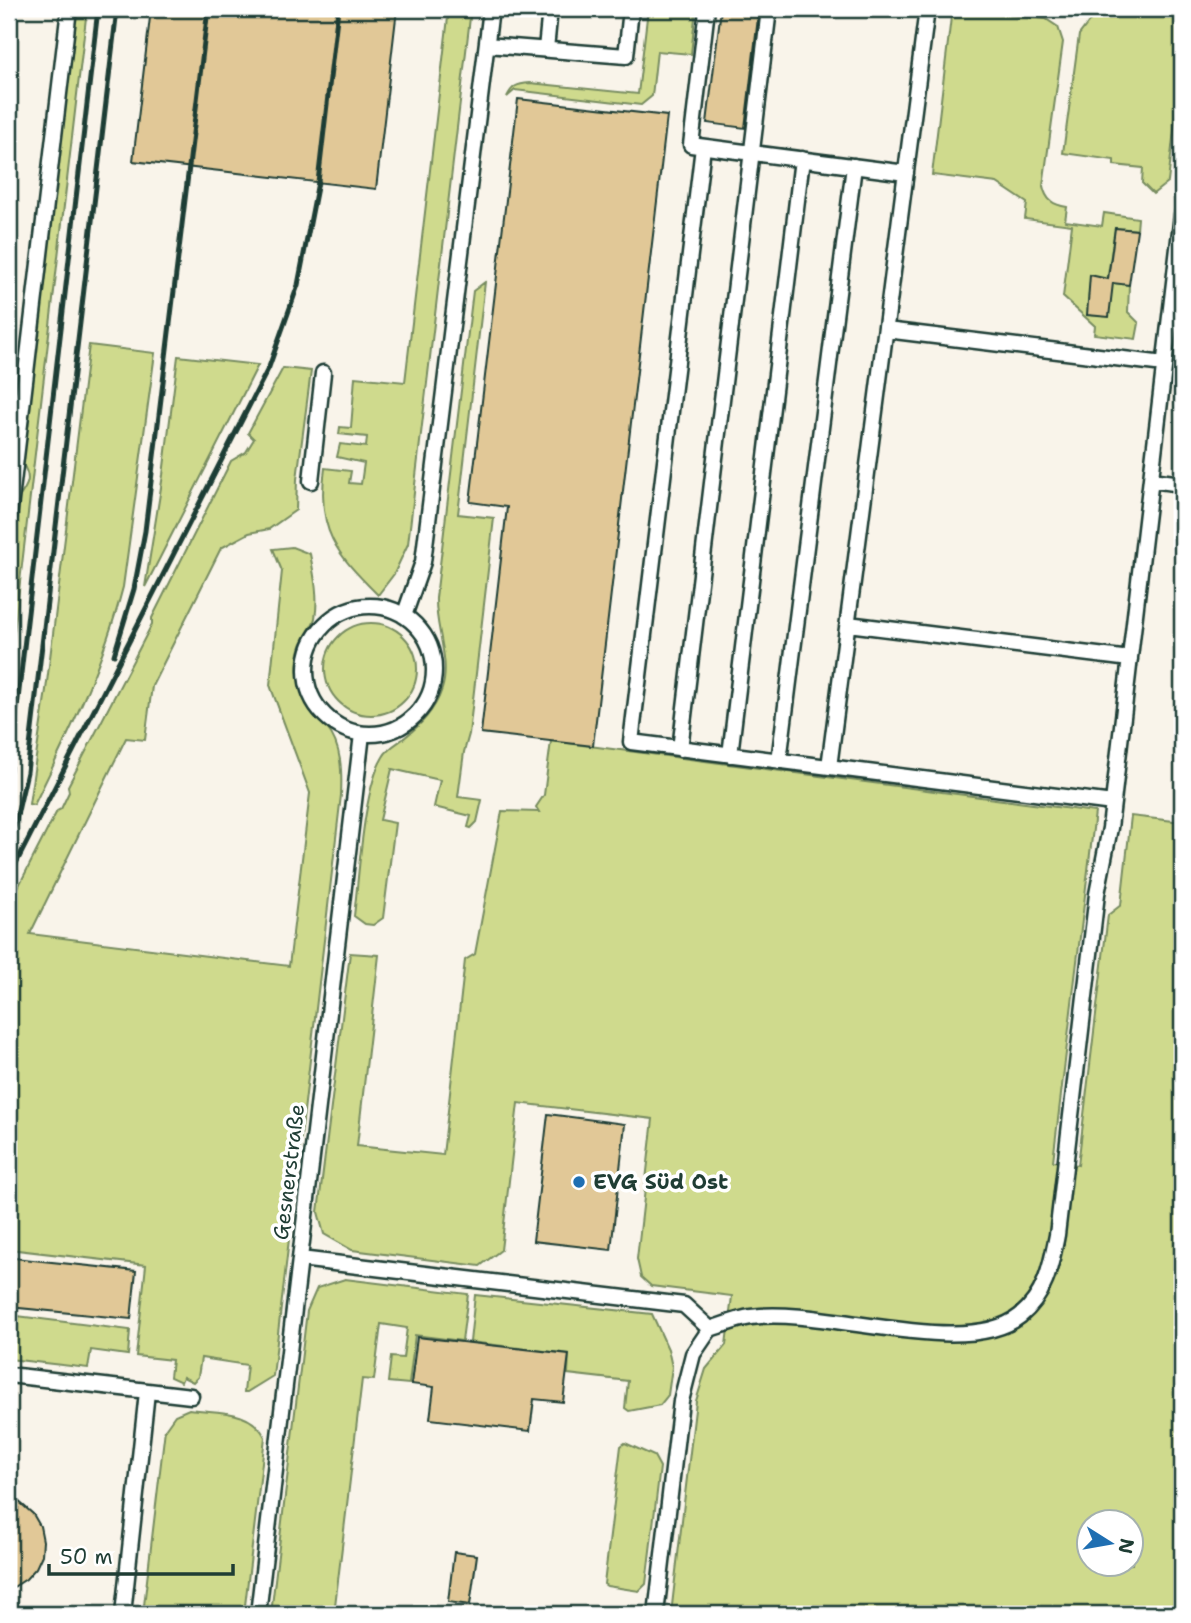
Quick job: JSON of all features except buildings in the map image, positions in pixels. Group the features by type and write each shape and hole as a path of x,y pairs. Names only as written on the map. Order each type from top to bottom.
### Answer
{"lane":[{"path":"9,517 69,9"},
{"path":"404,615 423,562 491,9"},
{"path":"546,49 550,9"},
{"path":"487,45 626,56 631,9"},
{"path":"707,9 697,146 631,742 1113,803"},
{"path":"680,748 769,9"},
{"path":"829,767 928,9"},
{"path":"697,146 906,173"},
{"path":"730,755 802,159"},
{"path":"779,761 854,166"},
{"path":"656,1614 681,1401 693,1354 710,1329 751,1317 799,1317 959,1334 1002,1327 1020,1317 1035,1301 1046,1282 1057,1235 1097,894 1113,803 1182,214"},
{"path":"886,330 1164,364"},
{"path":"311,481 323,373"},
{"path":"1151,480 1182,484"},
{"path":"382,607 404,615 413,622 430,647 434,668 432,686 426,702 415,717 403,725 378,734 362,734 333,723 316,703 307,675 307,658 313,643 327,623 353,608 382,607"},
{"path":"848,624 1130,659"},
{"name":"Gesnerstraße","path":"258,1614 362,734"},
{"path":"300,1259 684,1306 710,1329"},
{"path":"9,1375 191,1396"},
{"path":"123,1614 147,1392"}],"green space":[{"path":"74,9 87,9 9,676 9,522 13,522 16,504 28,482 22,463"},
{"path":"449,9 471,9 408,544 394,574 378,595 340,553 332,539 324,509 325,468 351,471 349,483 361,484 364,463 337,457 340,444 366,447 367,437 339,434 340,427 351,428 355,377 405,382"},
{"path":"648,9 696,9 691,54 657,51 652,96 641,105 515,90 507,97 516,86 530,83 638,94"},
{"path":"952,9 977,9 981,12 1046,19 1058,27 1063,42 1043,186 1051,201 1067,207 1065,221 1102,226 1104,213 1138,218 1137,230 1115,228 1107,282 1129,285 1128,312 1139,323 1136,339 1094,334 1095,326 1063,297 1072,225 1025,219 1027,203 997,183 932,175"},
{"path":"1094,9 1182,9 1182,61 1168,182 1153,194 1142,183 1143,168 1114,165 1114,160 1063,153 1079,35 1091,19"},
{"path":"485,282 458,514 494,518 469,734 458,797 482,800 477,822 471,828 468,827 471,816 434,807 440,780 392,769 380,820 395,823 383,918 373,925 365,924 354,916 366,811 376,771 387,752 431,711 442,689 445,667 436,598 473,291"},
{"path":"89,345 155,353 123,587 95,671 34,805 29,804"},
{"path":"178,356 258,365 145,587 163,475"},
{"path":"283,368 311,371 297,479 296,510 269,529 249,533 221,548 152,686 145,740 126,738 30,934 289,966 310,793 270,685 282,571 273,549 292,547 310,554 316,586 316,610 313,623 300,648 298,678 306,703 336,743 341,769 341,795 273,1376 244,1392 247,1365 201,1358 198,1377 193,1382 183,1377 181,1382 170,1377 172,1360 136,1356 146,1265 9,1249 9,905 57,811 61,809 69,792 68,786 152,624 152,618 231,461 246,452 254,439 248,433"},
{"path":"371,623 389,626 404,636 414,651 417,669 414,687 404,702 389,712 371,715 353,712 338,702 328,687 325,669 328,651 338,636 353,626"},
{"path":"551,741 1095,812 1053,1161 1078,1165 1108,915 1121,905 1131,816 1182,822 1182,1614 671,1614 696,1401 706,1369 726,1345 732,1296 651,1286 641,1277 637,1259 653,1119 518,1103 501,1250 480,1266 352,1250 324,1234 318,1212 350,953 379,955 357,1146 443,1155 465,960 475,954 502,811 539,812 536,807 544,795"},
{"path":"345,1279 468,1294 462,1341 415,1335 409,1384 388,1382 391,1357 403,1358 407,1328 381,1324 374,1380 362,1379 334,1614 271,1614 307,1311 317,1288"},
{"path":"475,1295 652,1314 668,1349 672,1367 668,1395 660,1405 629,1411 625,1408 628,1381 568,1374 569,1354 470,1342"},
{"path":"9,1315 130,1330 128,1355 91,1350 88,1368 9,1359"},
{"path":"189,1409 242,1417 251,1421 265,1437 244,1614 143,1614 165,1429 175,1415"},
{"path":"625,1443 654,1456 660,1467 646,1584 639,1591 604,1584 621,1446"}],"railway":[{"path":"9,777 98,9"},
{"path":"9,850 27,772 117,9"},
{"path":"114,655 134,589 145,531 208,9"},
{"path":"9,877 269,367 298,285 318,182 338,9"}],"place":[{"name":"EVG Süd Ost","path":"579,1182"}]}
